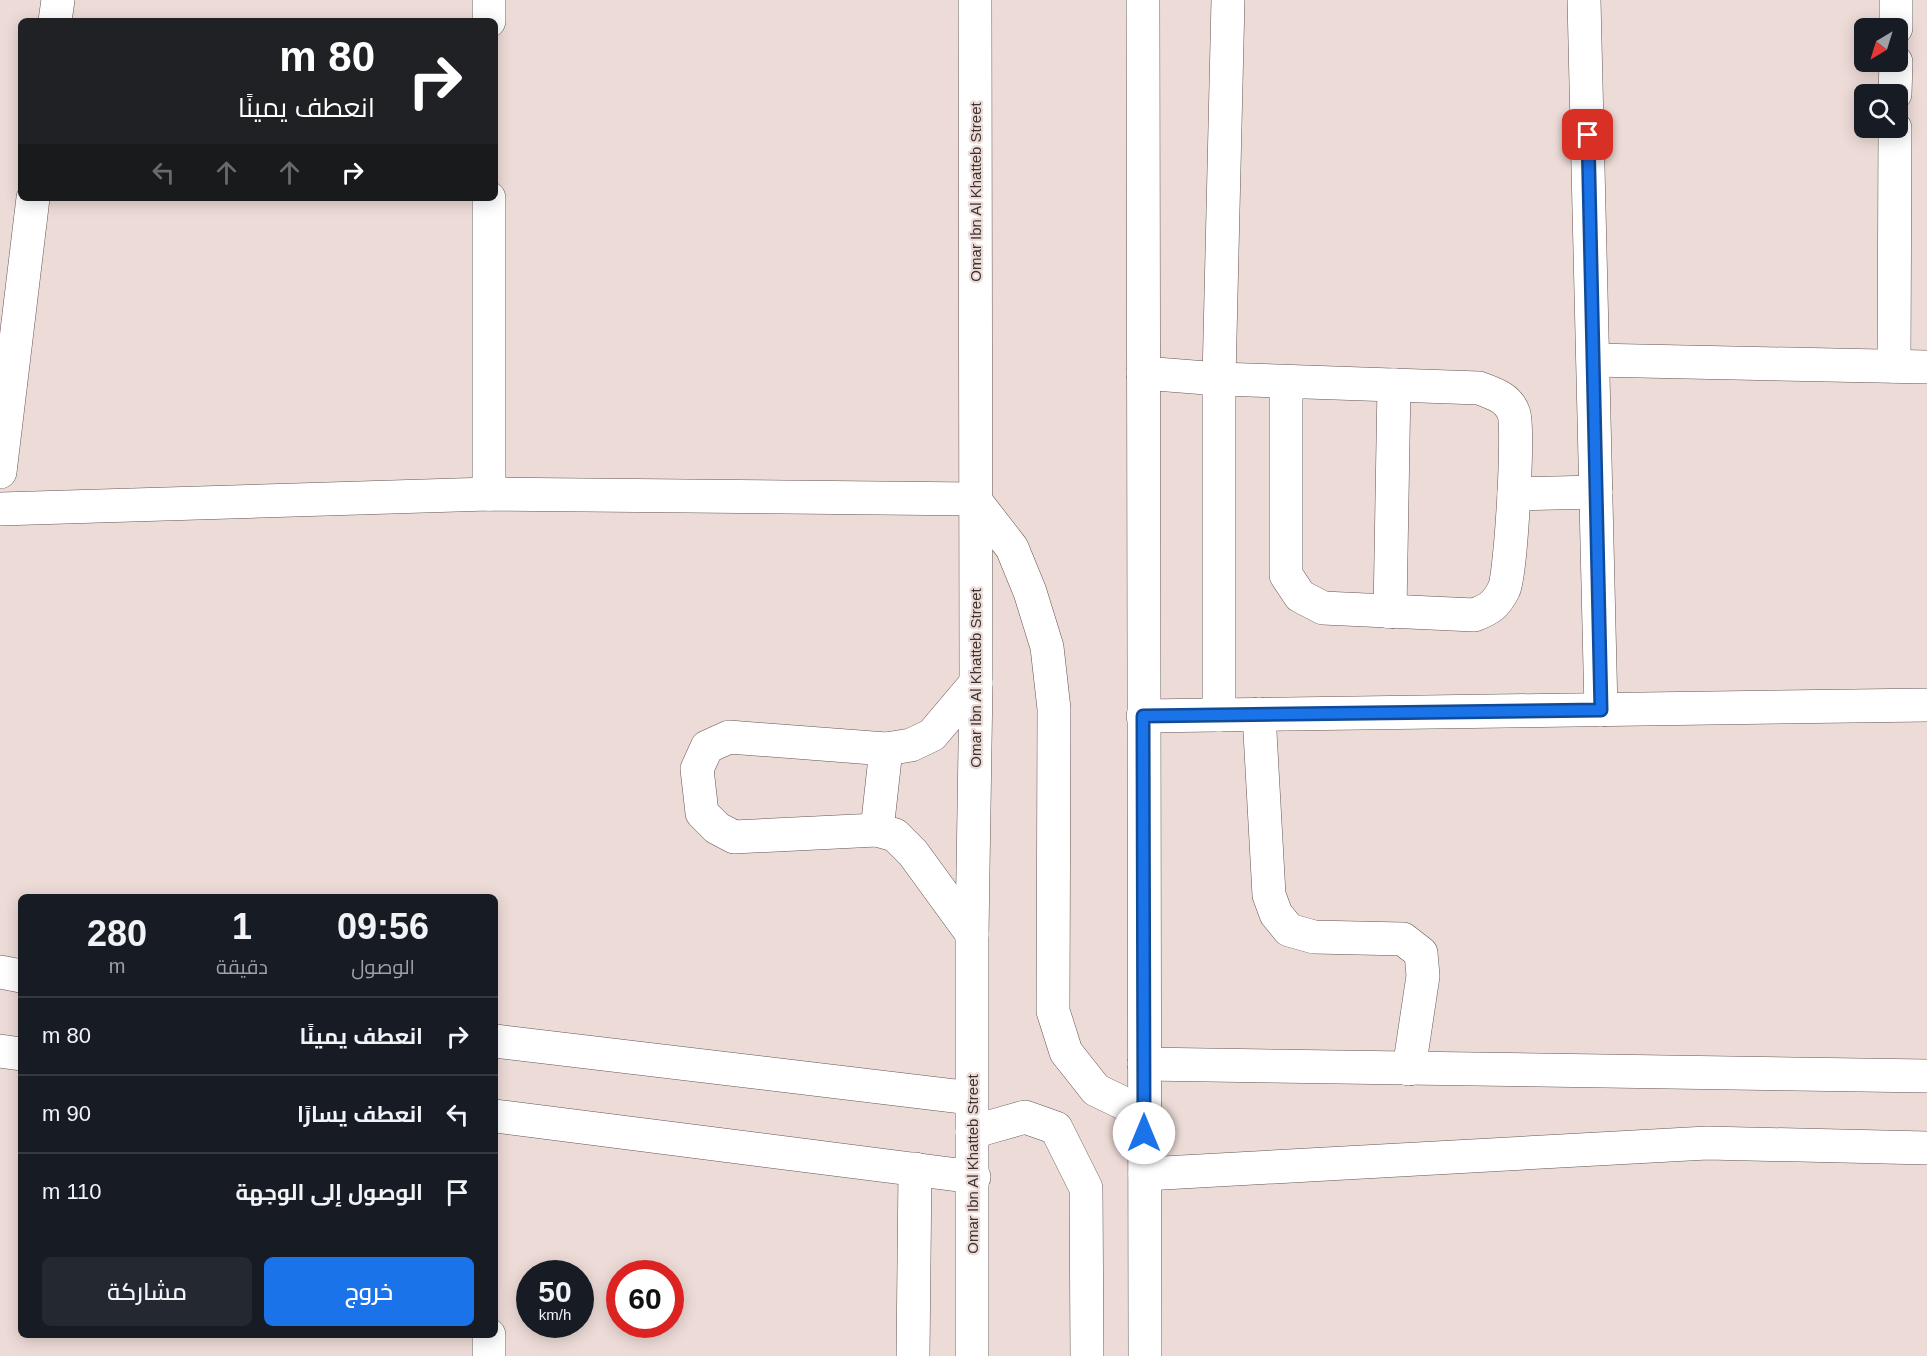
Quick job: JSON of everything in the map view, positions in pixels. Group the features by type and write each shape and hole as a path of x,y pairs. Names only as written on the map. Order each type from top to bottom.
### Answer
{"street":[{"path":"55,18 58,0"},
{"path":"489,0 489,18"},
{"name":"Omar Ibn Al Khatteb Street","path":"972,1356 974,1177 971,1098 976,683 975,0"},
{"path":"1143,0 1145,1356"},
{"path":"1219,715 1219,379 1228,0"},
{"path":"1584,0 1601,710"},
{"path":"1896,0 1896,18"},
{"path":"1894,366 1895,138"},
{"path":"0,472 33,201"},
{"path":"489,201 489,494"},
{"path":"1593,360 1927,367"},
{"path":"1143,373 1219,379 1479,388 1501,396 1514,414 1514,494 1505,587 1491,609 1474,615 1323,608 1300,596 1286,575 1287,382"},
{"path":"1390,612 1394,386"},
{"path":"1514,494 1596,492"},
{"path":"0,509 489,494 974,499 1012,548 1030,592 1047,647 1054,709 1053,1011 1066,1052 1096,1090 1144,1113"},
{"path":"972,934 913,853 895,835 878,830 734,837 717,828 702,813 697,769 707,747 729,737 885,749 911,745 932,735 976,683"},
{"path":"1143,716 1927,705"},
{"path":"1259,714 1269,895 1275,914 1289,930 1314,937 1403,939 1421,953 1423,976 1409,1069"},
{"path":"878,830 885,749"},
{"path":"0,972 18,975"},
{"path":"498,1041 971,1098"},
{"path":"0,1051 18,1054"},
{"path":"1144,1064 1927,1076"},
{"path":"498,1116 974,1177"},
{"path":"972,1132 1025,1116 1056,1128 1086,1188 1087,1356"},
{"path":"1144,1174 1707,1143 1927,1148"},
{"path":"913,1356 915,1169"},
{"path":"489,1338 489,1356"}],"route":[{"path":"1144,1133 1143,716 1601,710 1588,135"}]}
